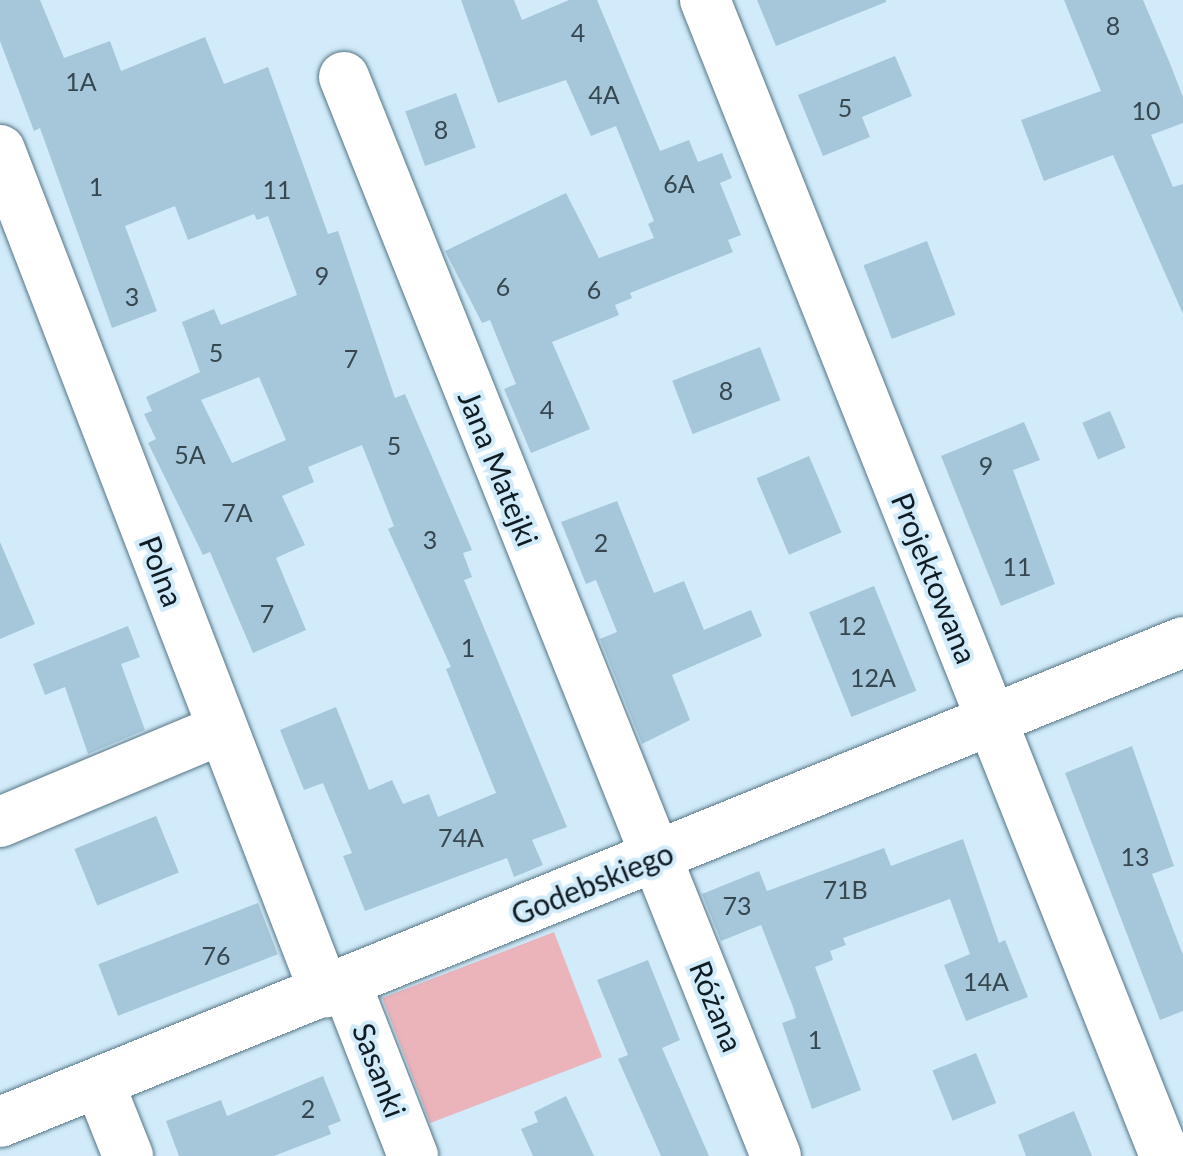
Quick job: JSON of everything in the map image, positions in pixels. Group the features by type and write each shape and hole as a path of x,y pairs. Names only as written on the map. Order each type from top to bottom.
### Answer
{"street":[{"name":"Projektowana","path":"705,0 1164,1156"},
{"name":"Jana Matejki","path":"344,77 658,856"},
{"name":"Polna","path":"0,150 222,729 336,988"},
{"name":"Godebskiego","path":"0,1122 1183,642"},
{"path":"0,822 222,729"},
{"name":"Różana","path":"658,856 776,1156"},
{"name":"Sasanki","path":"336,988 413,1156"},
{"path":"99,1083 128,1156"}],"shaded area":[{"path":"554,932 602,1057 430,1123 382,998"}],"building":[{"path":"0,0 40,0 64,58 110,41 121,71 205,37 224,84 268,67 328,234 338,231 395,398 405,394 472,550 463,553 472,577 464,580 567,827 532,840 543,865 514,877 507,858 365,911 343,856 352,853 323,783 304,790 280,730 336,707 369,790 392,780 403,804 429,794 438,817 496,793 446,669 451,667 388,529 394,526 362,445 308,467 314,482 282,496 305,545 276,558 306,630 253,653 210,552 203,555 148,443 156,439 144,414 152,411 146,397 200,372 182,322 214,309 221,325 297,295 268,216 257,220 254,214 188,240 175,206 125,226 157,311 112,328 40,128 34,131 0,41","holes":["259,377 286,440 232,463 201,400"]},
{"path":"461,0 514,0 522,20 569,0 597,0 660,151 689,140 698,162 722,153 732,178 720,183 741,235 728,240 733,252 630,293 632,298 615,305 619,315 552,342 590,429 531,453 504,389 516,384 490,320 482,323 445,251 566,193 599,258 654,238 648,224 654,221 616,126 591,136 566,80 498,103"},
{"path":"757,0 886,0 886,2 776,46"},
{"path":"1064,0 1143,0 1183,97 1183,123 1151,135 1173,187 1183,184 1183,314 1113,155 1044,181 1021,120 1101,91"},
{"path":"895,56 912,96 862,117 870,137 823,156 798,95"},
{"path":"456,93 476,148 425,166 405,111"},
{"path":"927,241 955,315 892,339 864,265"},
{"path":"760,347 780,400 693,434 672,381"},
{"path":"1110,411 1126,448 1098,460 1082,423"},
{"path":"1024,422 1040,460 1013,470 1055,584 1001,606 941,456"},
{"path":"809,456 841,532 789,555 757,478"},
{"path":"617,501 654,593 684,581 704,630 751,610 762,636 672,675 690,720 642,744 600,639 617,632 596,580 586,584 561,522"},
{"path":"0,542 35,624 0,639"},
{"path":"874,586 916,691 851,717 809,612"},
{"path":"128,626 140,657 121,664 145,730 88,754 65,687 45,695 33,664"},
{"path":"1132,746 1174,866 1152,874 1183,955 1183,1011 1160,1020 1065,773"},
{"path":"156,816 179,873 97,906 74,849"},
{"path":"963,839 999,943 1005,940 1028,997 966,1021 944,965 970,954 950,899 843,938 846,945 830,951 833,960 815,967 861,1090 812,1109 782,1023 796,1018 793,1007 761,925 721,941 702,894 759,871 767,891 884,848 891,866"},
{"path":"258,903 278,954 118,1016 98,964"},
{"path":"648,960 680,1040 662,1048 709,1156 661,1156 618,1059 628,1055 597,980"},
{"path":"976,1053 996,1103 953,1121 932,1071"},
{"path":"323,1076 341,1121 328,1126 331,1134 274,1156 179,1156 166,1121 221,1100 227,1116"},
{"path":"566,1096 594,1156 533,1156 521,1129 538,1122 534,1112"},
{"path":"1074,1111 1092,1156 1026,1156 1018,1135"}]}
